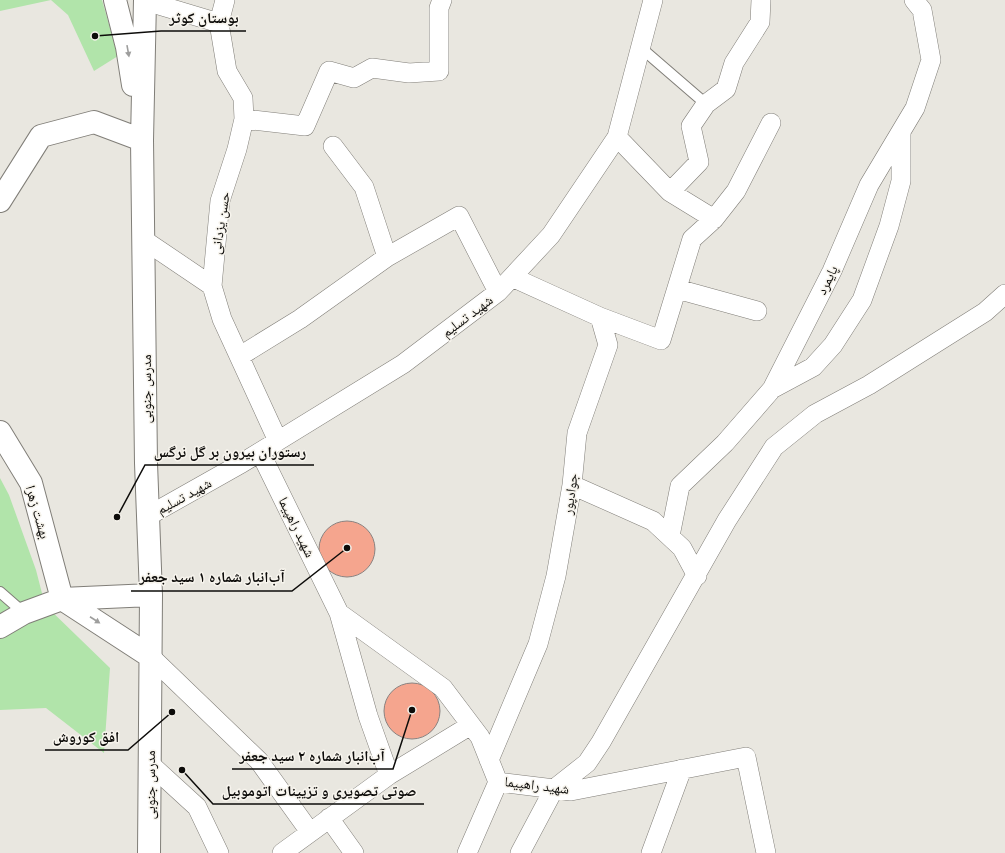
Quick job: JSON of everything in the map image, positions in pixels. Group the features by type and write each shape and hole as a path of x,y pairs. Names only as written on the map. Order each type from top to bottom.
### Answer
{"main road":[{"path":"115,0 127,47 142,140"},
{"path":"142,140 145,1"},
{"path":"0,201 41,136 94,122 142,140"},
{"name":"مدرس جنوبی","path":"142,140 148,516 151,595 149,853"},
{"name":"بهشت زهرا","path":"0,432 31,483 62,599"},
{"path":"0,627 24,613 62,599 151,595"},
{"path":"62,599 151,657"}],"street":[{"name":"حسن یزدانی","path":"225,0 219,23 227,70 243,98 244,118 237,149 220,201 212,286 222,319 278,441"},
{"path":"244,118 305,126 329,71 354,78 372,68 409,73 439,71 440,8 442,0"},
{"name":"شهید تسلیم","path":"148,516 260,452 403,364 498,292 552,235 617,137 652,0"},
{"path":"670,192 699,162 691,126 706,104 726,89 734,63 760,22 761,0"},
{"name":"پایمرد","path":"670,536 680,486 725,443 772,389 832,271 869,185 915,108 931,60 922,10 914,0"},
{"path":"145,1 219,23"},
{"path":"512,277 600,317 662,340 692,239 714,219 736,191 771,123"},
{"path":"772,389 813,367 833,345 862,300 889,226 901,181 901,132"},
{"path":"617,137 670,192 714,219"},
{"path":"333,146 364,186 387,256"},
{"path":"240,356 300,319 387,256 459,216 498,292"},
{"path":"144,240 212,286"},
{"path":"677,289 757,311"},
{"path":"520,853 554,789 587,763 601,742 697,576 727,520 774,447 815,414 869,385 984,312 1005,294"},
{"name":"جوادپور","path":"489,760 538,644 556,576 572,485 577,433 608,344 600,317"},
{"name":"شهید راهپیما","path":"260,452 339,613 443,688 480,737 498,782 571,791 746,757 766,853"},
{"path":"572,485 653,521 682,548 697,576"},
{"path":"339,613 368,716 389,776"},
{"path":"151,657 259,761 310,832"},
{"path":"282,853 389,776 471,725"},
{"path":"150,764 197,807 219,853"},
{"path":"651,853 682,769"},
{"path":"467,853 498,782"},
{"path":"329,818 354,853"}],"lane":[{"path":"640,47 706,104"},
{"path":"0,592 24,613"}],"green space":[{"path":"0,0 51,0 0,11"},
{"path":"51,0 102,0 118,56 94,71 68,15"},
{"path":"0,478 9,495 36,570 45,605 110,668 104,753 46,708 0,710"}],"building":[{"path":"347,521 362,526 370,534 375,549 370,564 362,572 347,577 332,572 324,564 319,549 324,534 332,526"},
{"path":"412,683 423,686 432,691 437,700 440,711 437,722 432,731 423,736 412,739 401,736 392,731 387,722 384,711 387,700 392,691 401,686"}],"place":[{"name":"بوستان کوثر","path":"95,36"},
{"name":"رستوران بیرون بر گل نرگس","path":"117,517"},
{"name":"آب‌انبار شماره ۱ سید جعفر","path":"347,548"},
{"name":"آب‌انبار شماره ۲ سید جعفر","path":"412,710"},
{"name":"افق کوروش","path":"172,712"},
{"name":"صوتی تصویری و تزیینات اتوموبیل","path":"182,770"}]}
